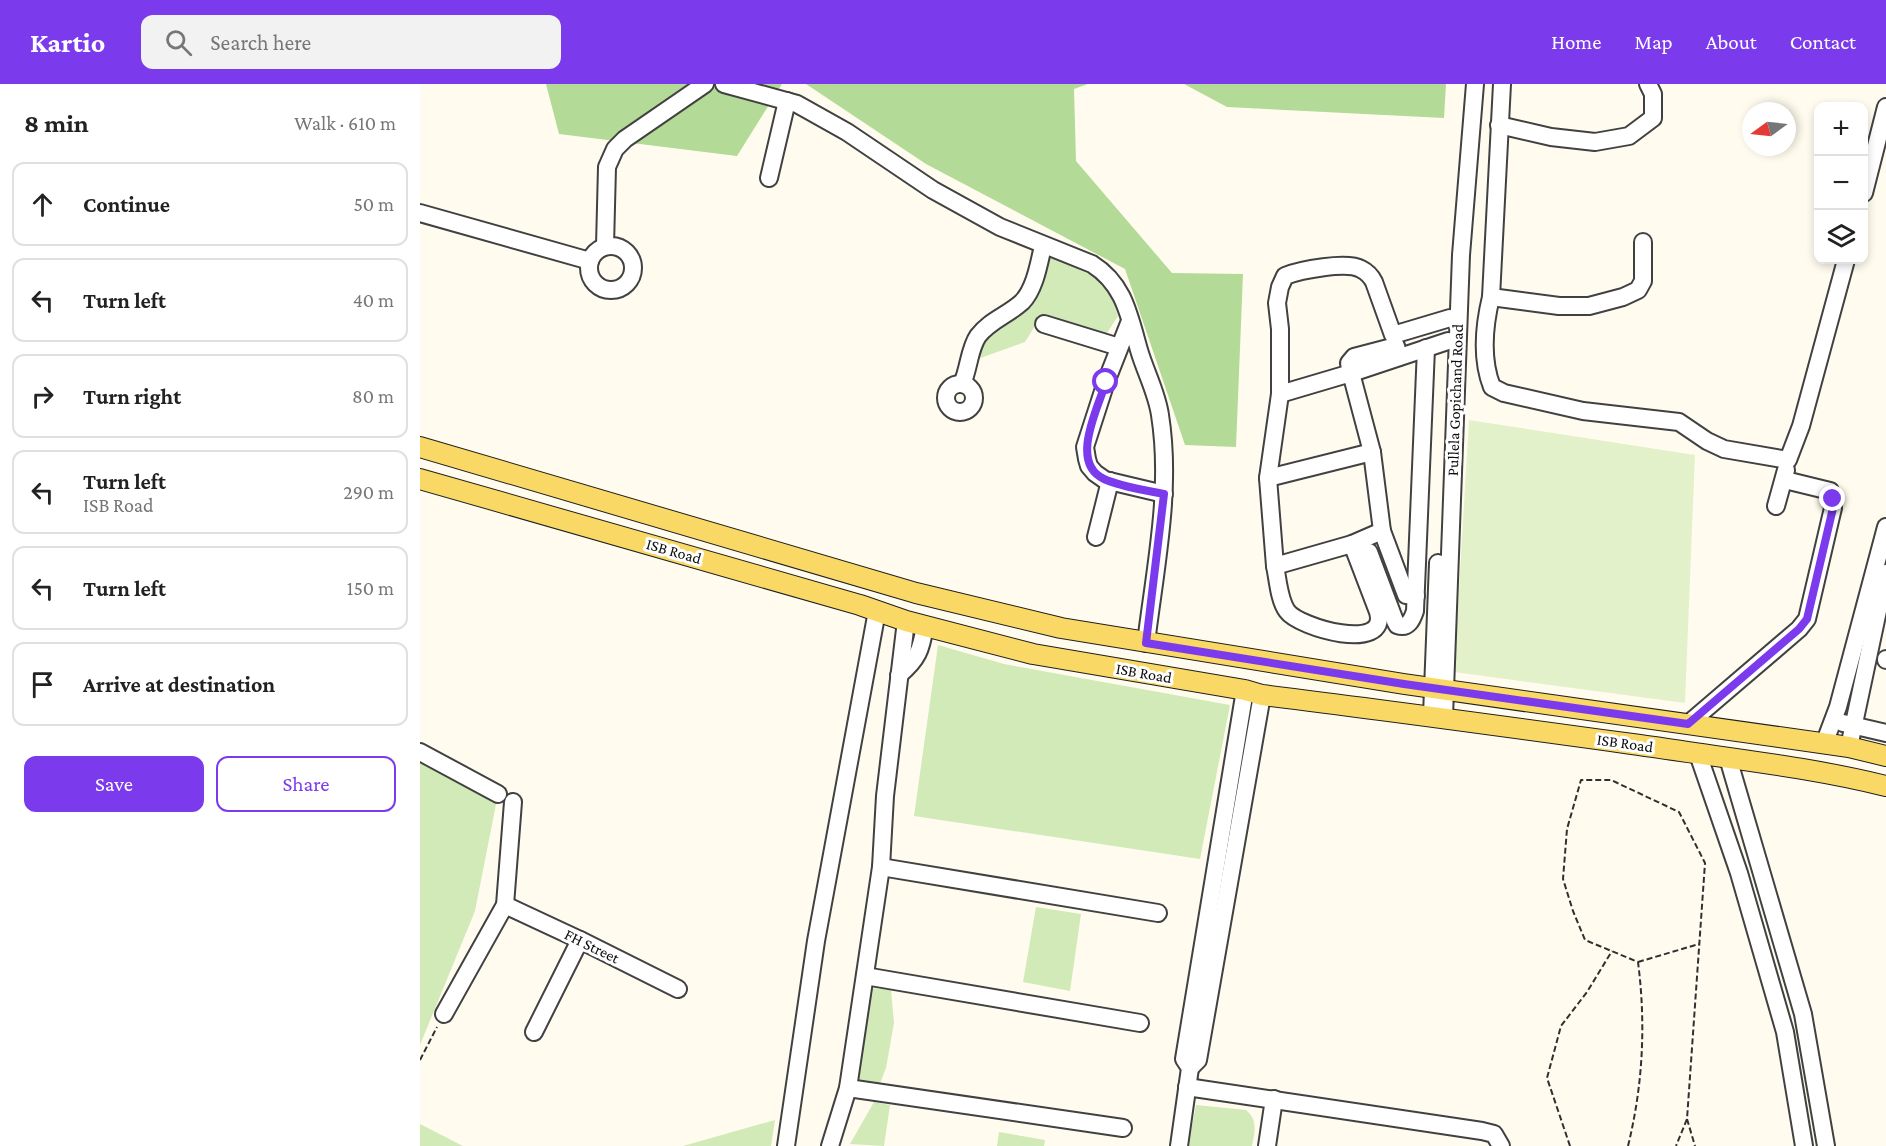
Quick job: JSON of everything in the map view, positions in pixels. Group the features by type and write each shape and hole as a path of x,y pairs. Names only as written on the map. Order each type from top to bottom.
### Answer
{"main road":[{"name":"ISB Road","path":"420,447 985,611 1061,628 1438,688 1850,747 1886,756"},
{"name":"ISB Road","path":"420,479 915,623 1032,654 1253,693 1438,716 1838,774 1886,786"},
{"path":"601,531 608,503"}],"street":[{"path":"605,246 607,167 615,149 626,138 705,84"},
{"path":"724,84 797,104 848,132 933,190 1000,227 1092,264 1105,272 1113,281 1131,321 1160,412 1165,471 1164,494 1146,643"},
{"name":"Pullela Gopichand Road","path":"1438,716 1449,441 1451,321 1467,84"},
{"name":"Pullela Gopichand Road","path":"1449,441 1451,321 1461,255 1475,84"},
{"path":"1502,84 1491,297 1485,319 1485,371 1492,387 1504,393 1582,411 1679,422 1707,441 1724,449 1788,460"},
{"path":"1499,125 1551,137 1596,142 1629,136 1653,118 1653,94 1648,84"},
{"path":"769,178 787,101"},
{"path":"1868,174 1886,107"},
{"path":"420,213 590,261"},
{"path":"1491,297 1559,306 1589,306 1623,297 1638,290 1643,281 1643,242"},
{"path":"605,246 614,246 629,255 632,272 629,280 622,286 605,289 592,278 589,270 590,261 596,252 605,246"},
{"path":"962,384 974,344 979,336 989,323 1024,300 1034,279 1043,246"},
{"path":"1776,506 1785,480 1788,460 1801,426 1845,264"},
{"path":"1352,544 1381,621 1372,631 1364,634 1339,633 1294,617 1287,611 1275,566 1268,478 1280,394 1280,329 1277,303 1285,276 1296,271 1350,266 1360,268 1369,274 1374,282 1396,346"},
{"path":"1131,321 1119,347 1086,447 1089,466 1095,473 1110,481 1164,494"},
{"path":"1416,596 1407,595 1382,531 1372,452 1354,372 1349,363 1351,359 1396,346 1451,321"},
{"path":"1368,552 1397,625 1407,625 1412,620 1415,611 1426,348 1451,321"},
{"path":"1044,324 1119,347"},
{"path":"1396,346 1426,348"},
{"path":"1280,394 1354,372"},
{"path":"1268,478 1372,452"},
{"path":"1688,724 1799,629 1807,619 1833,508 1833,499 1830,490 1785,480"},
{"path":"1096,537 1110,481"},
{"path":"1824,744 1834,721 1886,527"},
{"path":"1275,566 1352,544 1382,531"},
{"path":"1850,747 1886,573"},
{"path":"786,1146 816,940 877,611"},
{"path":"830,1146 848,1088 882,867 885,796 899,675 916,659 921,647 915,623"},
{"path":"1179,1146 1190,1068 1198,1060 1253,693"},
{"path":"1834,721 1886,733"},
{"path":"420,753 498,794"},
{"path":"1698,754 1739,873 1785,1032 1804,1146"},
{"path":"1728,758 1803,1014 1826,1146"},
{"path":"444,1014 505,905 513,802"},
{"path":"882,867 1158,913"},
{"name":"FH Street","path":"505,905 678,989"},
{"path":"534,1032 580,940"},
{"path":"865,976 1140,1023"},
{"path":"1187,1087 1482,1131 1494,1134 1501,1146"},
{"path":"848,1088 1124,1128"},
{"path":"1267,1146 1274,1099"}],"path":[{"path":"1676,1146 1687,1119 1705,863 1679,812 1611,780 1581,780 1567,829 1563,879 1585,940 1638,962 1699,944"},
{"path":"1570,1146 1547,1078 1560,1026 1587,992 1612,951"},
{"path":"1628,1146 1635,1118 1641,1072 1642,994 1638,962"},
{"path":"420,1060 444,1014"},
{"path":"1687,1119 1695,1146"}],"green space":[{"path":"546,84 782,84 737,156 559,134"},
{"path":"806,84 1088,84 1074,89 1076,161 1172,273 1243,274 1236,447 1185,445 1125,269 926,164"},
{"path":"1184,84 1446,84 1444,118 1227,107"},
{"path":"1049,255 1107,283 1118,316 1105,336 1040,318 1025,342 975,360 978,345"},
{"path":"1469,420 1695,455 1685,703 1454,672"},
{"path":"938,645 1004,664 1230,705 1200,859 914,816"},
{"path":"420,752 498,794 475,911 420,1045"},
{"path":"1036,907 1081,914 1070,991 1023,982"},
{"path":"872,988 891,990 894,1023 886,1068 879,1086 856,1085"},
{"path":"874,1102 890,1105 884,1146 850,1144"},
{"path":"1196,1105 1246,1110 1254,1122 1252,1146 1188,1146"},
{"path":"775,1120 771,1146 683,1146"},
{"path":"420,1124 463,1146 420,1146"},
{"path":"999,1132 1045,1140 1044,1146 997,1146"}],"route":[{"path":"1106,382 1086,447 1089,466 1105,480 1164,494 1146,643 1262,662 1688,724 1799,629 1807,619 1833,508 1833,499"}]}
